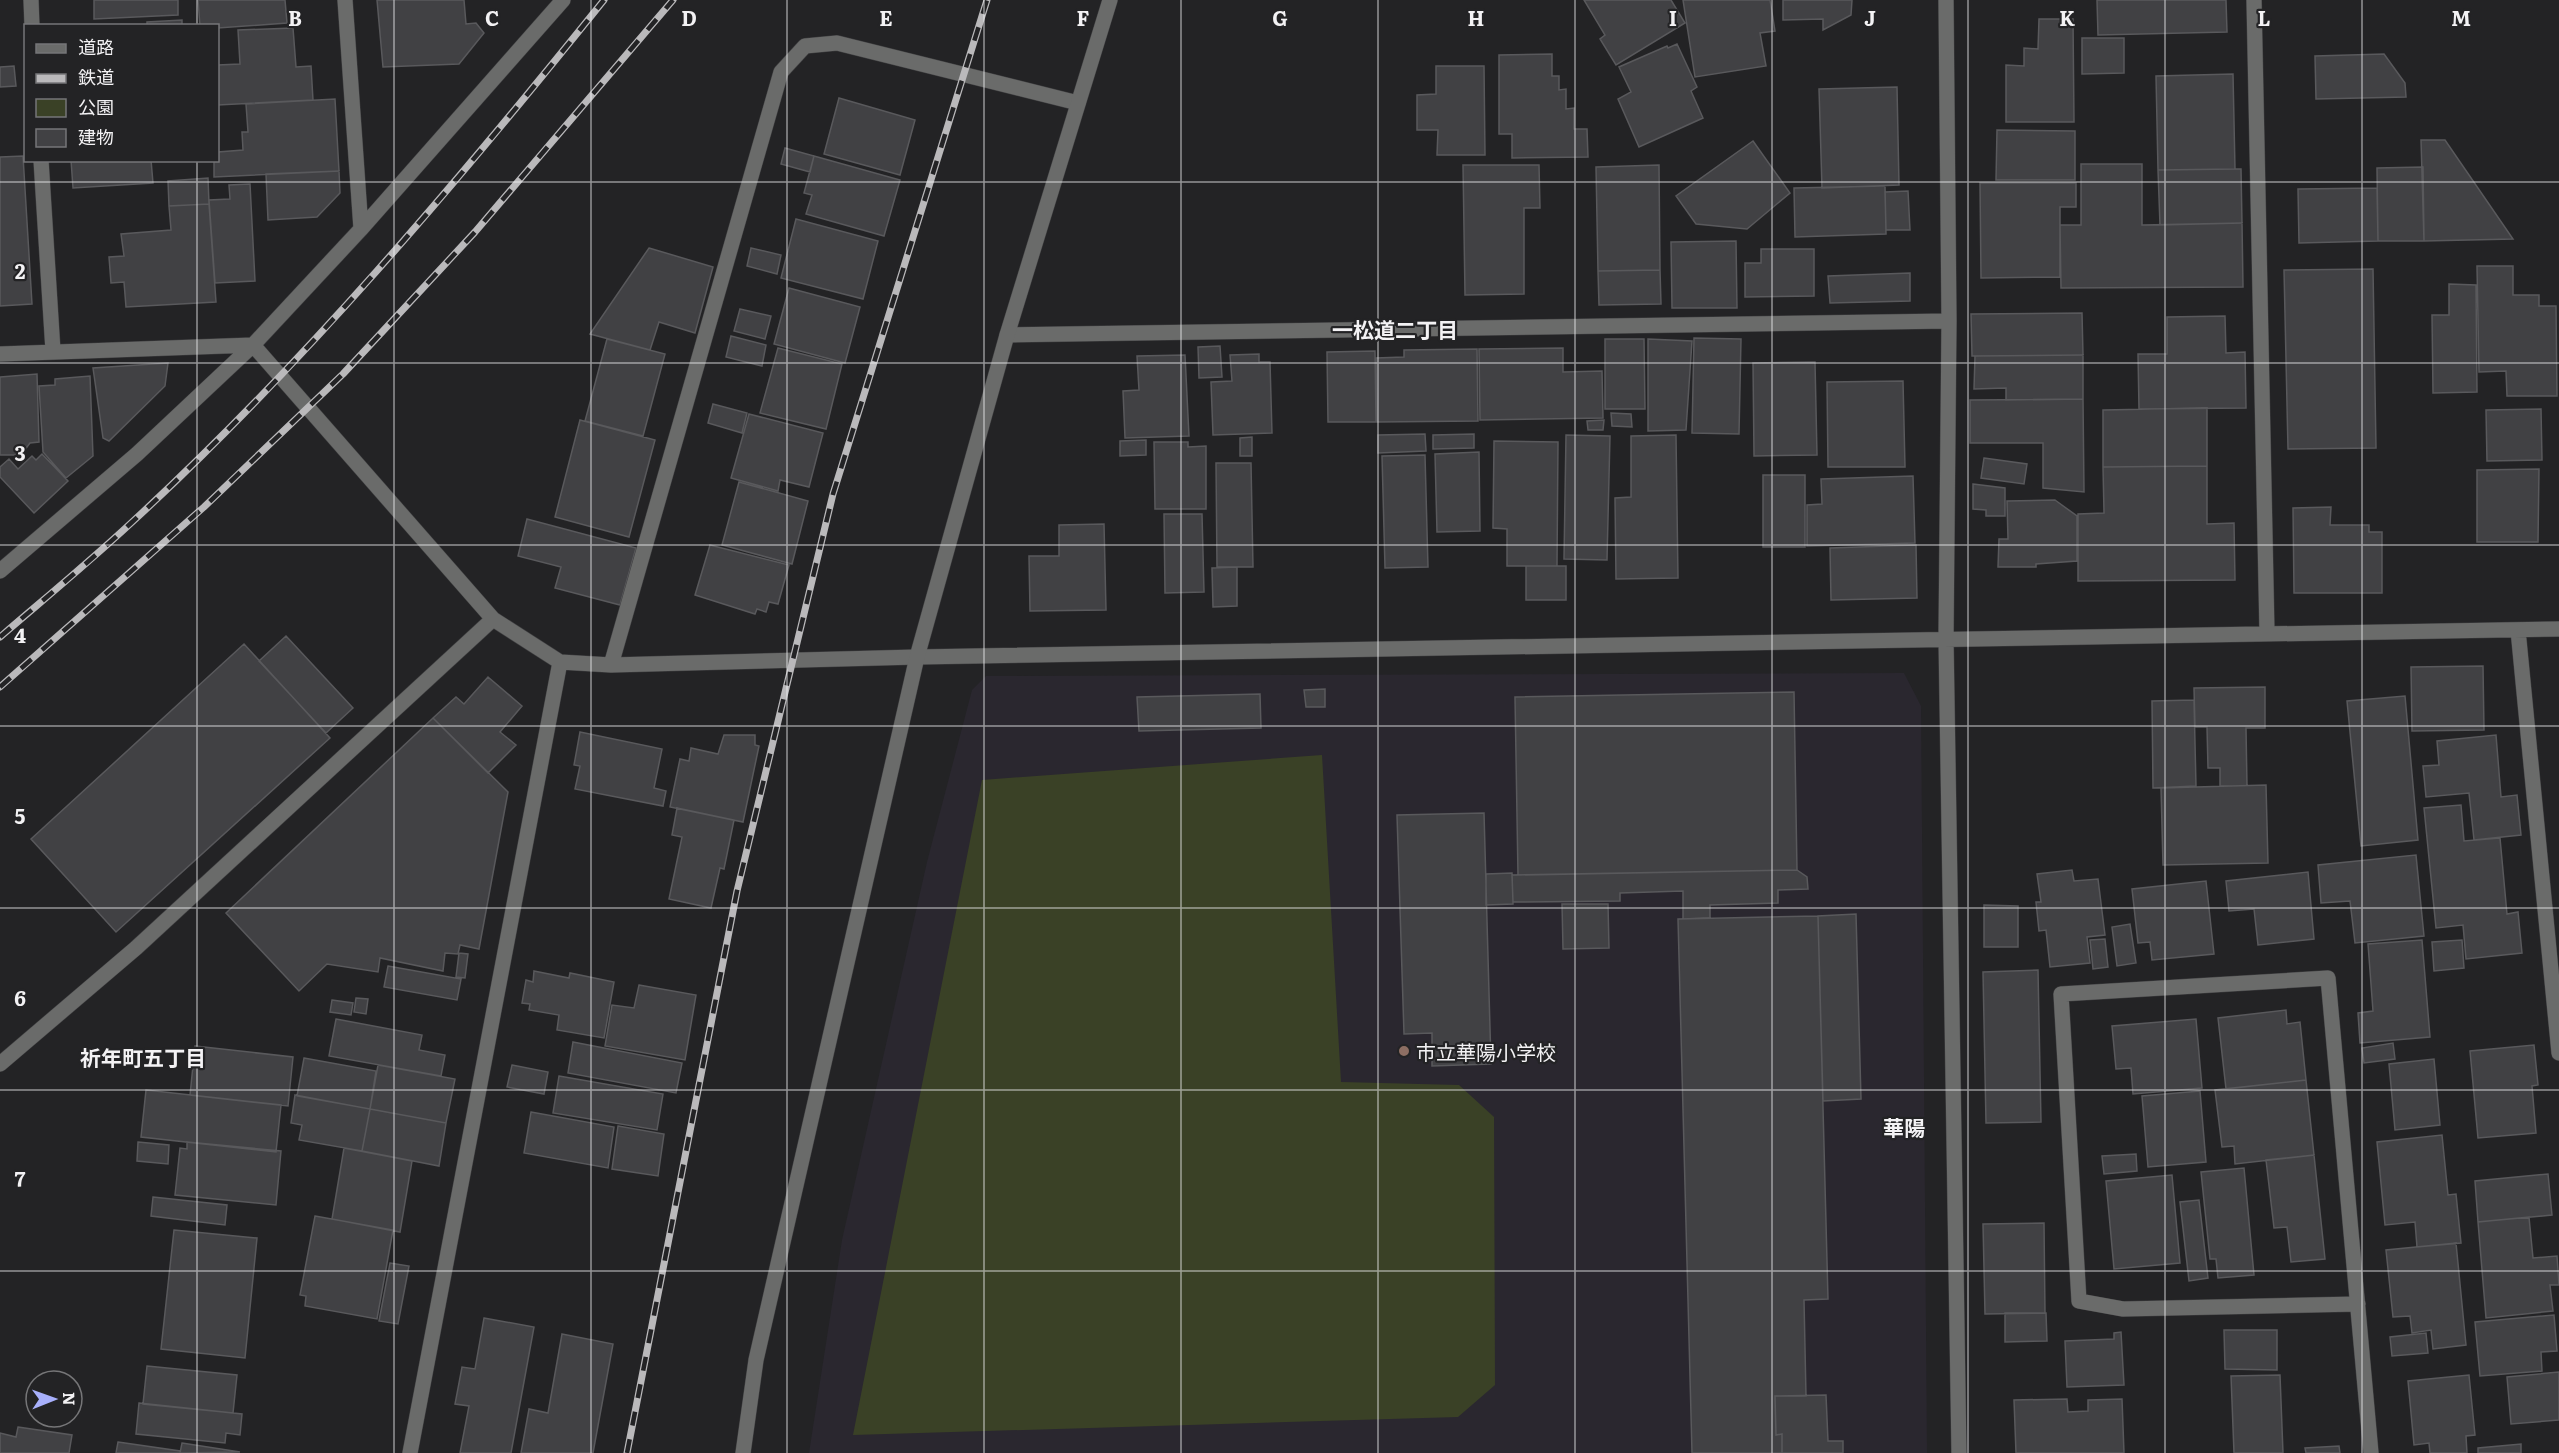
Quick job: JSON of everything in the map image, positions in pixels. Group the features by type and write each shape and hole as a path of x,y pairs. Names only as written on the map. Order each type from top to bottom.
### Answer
{"street":[{"path":"31,0 32,24"},
{"path":"345,0 361,229"},
{"path":"0,571 137,454 253,345 361,229 563,0"},
{"path":"743,1453 756,1360 917,657 1007,335 1110,0"},
{"path":"1946,0 1949,321 1946,638 1959,1453"},
{"path":"2254,0 2267,633"},
{"path":"611,665 781,72 805,46 837,43 1078,104"},
{"path":"41,162 53,351"},
{"path":"1007,335 1949,321"},
{"path":"0,354 253,345"},
{"path":"253,345 493,620 560,662 611,665 917,657 2559,629"},
{"path":"0,1064 136,948 493,620"},
{"path":"2518,630 2559,1053"},
{"path":"410,1453 560,662"},
{"path":"2358,1304 2123,1309 2079,1301 2061,994 2328,978 2358,1304 2371,1453"}],"shaded area":[{"name":"市立華陽小学校","path":"1904,673 1921,706 1927,1453 809,1453 842,1240 927,862 972,690 986,676"}],"green space":[{"path":"1322,755 1341,1082 1459,1085 1494,1117 1495,1385 1458,1417 853,1435 982,780"}],"building":[{"path":"94,0 178,0 178,15 94,19"},
{"path":"198,0 285,0 287,23 219,28 219,24 200,24"},
{"path":"377,0 464,0 466,24 476,23 484,33 459,64 383,67"},
{"path":"1584,0 1671,0 1685,23 1616,65 1600,39 1605,35"},
{"path":"1683,0 1770,0 1775,31 1760,33 1766,66 1695,77"},
{"path":"1783,0 1852,0 1851,15 1823,30 1823,19 1783,20"},
{"path":"2097,0 2226,0 2227,32 2098,35"},
{"path":"2039,19 2073,19 2074,122 2006,122 2006,65 2024,66 2024,48 2038,49"},
{"path":"182,20 182,24 147,24 147,22"},
{"path":"293,28 296,67 311,66 313,100 219,105 219,65 240,64 238,30"},
{"path":"2082,38 2124,38 2124,73 2082,74"},
{"path":"1677,44 1697,87 1691,91 1703,118 1639,147 1618,99 1631,92 1619,67 1667,46 1668,48"},
{"path":"1552,54 1552,76 1559,76 1559,90 1566,89 1566,109 1574,108 1574,129 1587,129 1588,157 1512,158 1512,134 1499,134 1499,55"},
{"path":"2384,54 2405,83 2406,97 2316,99 2315,56"},
{"path":"14,66 16,86 0,87 0,67"},
{"path":"1436,66 1484,66 1485,155 1437,155 1438,130 1417,130 1417,95 1436,94"},
{"path":"2233,74 2235,169 2158,170 2156,76"},
{"path":"1897,87 1899,185 1822,188 1819,89"},
{"path":"839,98 915,120 900,175 824,154"},
{"path":"335,99 339,171 214,177 214,162 219,162 219,152 243,150 242,132 248,132 246,104"},
{"path":"1997,130 2075,131 2075,180 1996,180"},
{"path":"2421,140 2445,140 2513,239 2424,241"},
{"path":"1753,141 1790,193 1747,229 1696,224 1676,196"},
{"path":"785,148 814,156 810,172 781,164"},
{"path":"23,156 32,304 0,306 0,157"},
{"path":"814,156 900,180 884,236 806,214 812,195 804,193"},
{"path":"71,162 151,162 153,183 73,188"},
{"path":"2081,164 2142,164 2142,225 2242,223 2243,287 2061,288 2060,225 2081,225"},
{"path":"1463,165 1539,165 1540,208 1524,208 1524,294 1465,295"},
{"path":"1659,165 1660,270 1598,271 1596,167"},
{"path":"2423,167 2424,241 2378,241 2377,168"},
{"path":"2241,169 2242,223 2160,225 2158,170"},
{"path":"339,171 340,193 317,217 268,220 266,174"},
{"path":"208,178 209,204 169,206 168,181"},
{"path":"1980,183 2076,183 2076,207 2060,207 2060,277 1981,278"},
{"path":"250,184 255,281 215,283 209,200 230,199 229,185"},
{"path":"1885,186 1886,234 1795,237 1794,188"},
{"path":"2377,188 2378,241 2299,243 2298,189"},
{"path":"1908,191 1910,230 1886,230 1885,192"},
{"path":"209,204 216,302 126,307 124,282 111,283 109,257 124,256 121,234 171,230 169,206"},
{"path":"796,219 878,241 863,299 781,278"},
{"path":"1736,241 1737,308 1672,308 1671,242"},
{"path":"649,248 713,267 695,333 659,322 650,350 590,334"},
{"path":"751,248 781,255 777,274 747,266"},
{"path":"1761,249 1814,249 1814,296 1745,297 1745,263 1761,263"},
{"path":"2477,266 2513,266 2513,295 2539,295 2539,306 2556,306 2557,396 2507,396 2506,371 2479,372"},
{"path":"2373,269 2376,448 2288,449 2284,270"},
{"path":"1660,270 1661,304 1599,305 1598,271"},
{"path":"1910,273 1910,301 1830,303 1828,276"},
{"path":"2449,284 2476,285 2477,392 2433,393 2432,315 2449,315"},
{"path":"789,288 860,307 845,363 774,344"},
{"path":"740,309 771,316 765,339 734,331"},
{"path":"2082,313 2083,355 1972,356 1971,314"},
{"path":"2225,316 2226,353 2245,352 2246,408 2139,409 2138,354 2167,354 2167,317"},
{"path":"731,336 766,345 762,366 726,357"},
{"path":"1694,338 1741,339 1739,434 1692,433"},
{"path":"607,339 665,354 643,436 585,421"},
{"path":"1605,339 1644,339 1645,409 1605,409"},
{"path":"1648,339 1692,341 1686,430 1648,431"},
{"path":"1220,346 1222,377 1199,378 1198,347"},
{"path":"778,348 842,364 826,429 760,413"},
{"path":"1563,348 1563,372 1602,371 1603,418 1480,420 1479,349"},
{"path":"1477,349 1478,421 1377,422 1376,358 1404,357 1404,350"},
{"path":"1375,351 1376,422 1328,422 1327,352"},
{"path":"1259,354 1259,362 1270,362 1272,433 1213,435 1211,382 1232,381 1230,355"},
{"path":"1185,355 1189,436 1125,438 1123,391 1139,390 1137,356"},
{"path":"2083,355 2083,399 2006,400 2006,388 1974,389 1975,356"},
{"path":"1815,362 1817,455 1754,456 1753,363"},
{"path":"168,363 165,386 109,441 103,438 93,368"},
{"path":"37,374 39,442 30,443 21,455 0,455 0,377"},
{"path":"90,376 93,456 66,478 43,452 39,386 55,385 55,379"},
{"path":"1903,381 1905,467 1828,467 1827,382"},
{"path":"2083,399 2084,492 2043,488 2043,443 1970,443 1970,400"},
{"path":"713,404 747,413 742,433 708,423"},
{"path":"2207,408 2207,466 2103,467 2103,410"},
{"path":"2541,409 2542,460 2487,461 2486,410"},
{"path":"1611,413 1631,414 1632,427 1612,426"},
{"path":"749,414 823,433 809,487 780,480 778,491 731,478"},
{"path":"580,420 655,440 629,537 555,517"},
{"path":"1604,420 1603,430 1588,430 1587,421"},
{"path":"1425,434 1426,451 1378,453 1378,435"},
{"path":"1474,434 1474,448 1433,449 1433,435"},
{"path":"1566,435 1610,436 1607,560 1564,559"},
{"path":"1676,435 1678,578 1616,579 1615,498 1631,497 1631,436"},
{"path":"1252,437 1252,456 1240,456 1240,438"},
{"path":"1146,440 1146,455 1120,456 1120,441"},
{"path":"1494,441 1558,442 1557,566 1507,566 1507,529 1493,528"},
{"path":"1154,442 1188,442 1188,447 1206,446 1206,509 1155,509"},
{"path":"1479,452 1480,531 1437,532 1435,454"},
{"path":"42,454 68,481 34,513 0,477 0,467 9,459 18,469 32,456 36,460"},
{"path":"1425,455 1428,567 1385,568 1382,456"},
{"path":"1984,458 2027,464 2024,484 1981,478"},
{"path":"1216,463 1251,463 1253,567 1217,567"},
{"path":"2207,466 2207,524 2234,523 2235,580 2078,581 2078,514 2104,513 2103,467"},
{"path":"2539,469 2538,542 2477,542 2477,470"},
{"path":"1763,475 1805,475 1805,547 1763,547"},
{"path":"1913,476 1915,543 1807,546 1807,505 1822,504 1821,479"},
{"path":"739,482 808,501 792,564 722,545"},
{"path":"1973,484 2005,488 2005,516 1986,516 1986,510 1973,509"},
{"path":"2055,500 2077,516 2077,561 2036,564 2036,567 1998,567 1999,539 2008,539 2007,501"},
{"path":"2331,507 2330,525 2369,525 2369,532 2382,532 2382,593 2294,593 2293,508"},
{"path":"1164,514 1202,514 1204,592 1165,593"},
{"path":"527,519 636,548 620,605 555,588 561,567 518,556"},
{"path":"1104,524 1106,610 1030,611 1029,556 1059,556 1059,525"},
{"path":"710,545 789,565 778,604 769,602 766,612 757,609 755,614 695,595"},
{"path":"1916,545 1917,598 1831,600 1830,548"},
{"path":"1526,566 1566,566 1566,600 1526,600"},
{"path":"1237,567 1237,606 1213,607 1212,568"},
{"path":"286,636 353,708 326,733 259,661"},
{"path":"244,644 330,738 116,932 31,839"},
{"path":"2483,666 2484,730 2412,731 2411,667"},
{"path":"488,677 522,706 500,732 516,745 488,773 433,718 456,697 464,704"},
{"path":"2265,687 2265,728 2246,728 2247,786 2220,786 2220,768 2208,768 2207,727 2195,727 2194,688"},
{"path":"1325,689 1325,707 1306,707 1304,690"},
{"path":"1794,692 1797,870 1518,875 1515,697"},
{"path":"1260,694 1261,728 1139,731 1137,697"},
{"path":"2405,696 2418,840 2361,846 2347,701"},
{"path":"2194,700 2196,786 2153,788 2152,701"},
{"path":"433,718 508,792 479,949 460,945 458,954 445,953 443,971 380,958 378,972 327,964 299,991 226,913"},
{"path":"580,732 662,749 654,788 666,791 663,806 575,789 580,766 574,765"},
{"path":"724,735 755,735 755,745 759,746 743,822 670,807 680,759 689,761 691,748 718,754"},
{"path":"2496,735 2501,797 2517,795 2521,835 2474,840 2469,793 2426,797 2423,766 2439,765 2437,741"},
{"path":"2266,785 2268,863 2163,865 2161,788"},
{"path":"2461,805 2464,841 2500,838 2507,914 2518,912 2522,953 2466,959 2463,925 2436,928 2424,808"},
{"path":"677,808 734,820 724,869 720,868 711,908 669,899 682,837 672,835"},
{"path":"1484,813 1491,1064 1432,1066 1432,1033 1404,1034 1397,815"},
{"path":"2416,855 2424,936 2355,943 2350,901 2321,903 2318,865"},
{"path":"1797,870 1807,877 1808,889 1778,890 1778,903 1710,905 1710,918 1683,919 1683,891 1620,893 1620,901 1513,902 1512,875"},
{"path":"2072,870 2074,881 2098,879 2105,935 2087,937 2090,963 2050,967 2046,930 2039,931 2036,902 2041,902 2037,874"},
{"path":"2308,872 2314,939 2258,945 2254,909 2229,911 2226,881"},
{"path":"1512,873 1513,904 1486,905 1486,874"},
{"path":"2206,881 2214,954 2152,960 2150,942 2138,943 2132,889"},
{"path":"1562,904 1608,904 1609,948 1563,949"},
{"path":"1984,905 2018,906 2018,947 1984,947"},
{"path":"1856,914 1861,1099 1823,1101 1818,916"},
{"path":"1818,916 1828,1299 1804,1300 1806,1396 1775,1396 1776,1435 1782,1434 1782,1453 1692,1453 1678,919"},
{"path":"2130,924 2136,963 2117,966 2112,927"},
{"path":"2105,939 2108,967 2093,969 2090,940"},
{"path":"2422,940 2430,1037 2360,1043 2358,1013 2373,1011 2368,944"},
{"path":"2462,940 2464,968 2434,971 2432,942"},
{"path":"459,953 468,954 465,978 456,977"},
{"path":"388,966 461,979 457,1000 384,987"},
{"path":"2038,970 2041,1122 1986,1123 1983,972"},
{"path":"534,971 569,978 570,973 614,982 604,1038 557,1030 559,1015 529,1010 530,1004 522,1003 526,980 533,982"},
{"path":"639,985 696,995 685,1060 605,1046 612,1005 634,1008"},
{"path":"356,998 368,999 366,1014 354,1012"},
{"path":"332,1000 353,1003 351,1015 330,1012"},
{"path":"2286,1010 2287,1024 2300,1022 2306,1080 2226,1089 2218,1018"},
{"path":"336,1019 422,1035 419,1050 445,1055 441,1076 329,1056"},
{"path":"2196,1019 2202,1088 2133,1094 2131,1068 2116,1069 2112,1026"},
{"path":"573,1042 682,1063 676,1093 568,1073"},
{"path":"2393,1043 2395,1059 2364,1063 2362,1048"},
{"path":"2534,1045 2538,1085 2532,1086 2536,1133 2478,1138 2470,1051"},
{"path":"195,1046 293,1057 288,1106 190,1095"},
{"path":"304,1058 376,1071 370,1109 297,1096"},
{"path":"2434,1059 2440,1125 2395,1130 2389,1064"},
{"path":"378,1065 455,1079 446,1123 370,1109"},
{"path":"512,1065 548,1072 544,1094 507,1087"},
{"path":"559,1076 663,1094 657,1130 553,1113"},
{"path":"2306,1080 2314,1155 2235,1164 2234,1146 2222,1147 2215,1090"},
{"path":"146,1090 281,1105 276,1152 141,1137"},
{"path":"2200,1091 2206,1162 2148,1167 2142,1096"},
{"path":"295,1095 370,1109 362,1151 299,1140 302,1125 291,1123"},
{"path":"370,1109 446,1123 439,1166 362,1151"},
{"path":"531,1112 614,1127 608,1168 524,1153"},
{"path":"618,1126 664,1134 658,1176 612,1169"},
{"path":"2442,1135 2448,1195 2456,1194 2461,1243 2417,1247 2415,1222 2385,1225 2377,1142"},
{"path":"138,1142 169,1145 168,1164 137,1161"},
{"path":"187,1142 281,1151 276,1205 175,1195 180,1148 187,1149"},
{"path":"344,1148 412,1161 400,1232 332,1219"},
{"path":"2136,1154 2137,1171 2104,1174 2102,1156"},
{"path":"2314,1155 2325,1259 2291,1262 2287,1227 2274,1228 2266,1160"},
{"path":"2244,1168 2254,1275 2218,1278 2216,1259 2210,1259 2201,1172"},
{"path":"2548,1174 2552,1215 2478,1222 2475,1181"},
{"path":"2172,1175 2180,1263 2114,1269 2106,1181"},
{"path":"153,1197 227,1205 225,1225 151,1216"},
{"path":"2199,1200 2208,1278 2189,1281 2180,1202"},
{"path":"315,1216 393,1230 377,1319 305,1306 306,1296 300,1295"},
{"path":"2529,1217 2533,1258 2557,1256 2559,1285 2550,1285 2553,1311 2486,1318 2478,1222"},
{"path":"2044,1223 2045,1313 1985,1314 1983,1224"},
{"path":"174,1230 257,1238 245,1358 161,1349"},
{"path":"2456,1243 2466,1345 2433,1349 2431,1330 2412,1333 2410,1316 2393,1317 2386,1250"},
{"path":"390,1263 409,1266 398,1324 379,1321"},
{"path":"2005,1313 2046,1313 2047,1341 2005,1342"},
{"path":"2554,1315 2557,1351 2541,1352 2542,1371 2480,1376 2475,1322"},
{"path":"484,1318 534,1327 511,1453 460,1453 469,1406 455,1404 462,1367 475,1369"},
{"path":"2224,1330 2277,1330 2277,1370 2225,1369"},
{"path":"2121,1332 2124,1385 2067,1387 2065,1341 2114,1339 2114,1333"},
{"path":"2426,1333 2428,1353 2392,1356 2390,1337"},
{"path":"562,1334 613,1344 593,1453 521,1453 529,1409 548,1413"},
{"path":"147,1366 237,1375 233,1413 143,1404"},
{"path":"2559,1372 2559,1420 2511,1424 2507,1377"},
{"path":"2280,1375 2283,1453 2234,1453 2231,1376"},
{"path":"2469,1375 2475,1435 2466,1436 2467,1453 2430,1453 2429,1443 2414,1445 2408,1381"},
{"path":"1826,1395 1828,1441 1843,1441 1843,1453 1782,1453 1782,1434 1776,1435 1775,1396"},
{"path":"2067,1399 2068,1412 2088,1411 2088,1400 2122,1399 2124,1453 2016,1453 2014,1400"},
{"path":"139,1403 242,1414 240,1435 226,1433 225,1443 136,1434"},
{"path":"18,1427 72,1435 69,1453 0,1453 0,1433 16,1437"},
{"path":"118,1442 180,1451 180,1453 116,1453"},
{"path":"182,1443 240,1452 180,1453"},
{"path":"2521,1444 2521,1453 2478,1453 2478,1448"},
{"path":"2339,1446 2340,1453 2306,1453 2305,1448"}],"railway":[{"path":"0,637 130,524 194,463 317,337 435,204 604,0"},
{"path":"0,687 204,507 343,374 475,232 673,0"},
{"path":"627,1453 737,891 833,494 987,0"}],"place":[{"name":"市立華陽小学校","path":"1404,1051"}],"district":[{"name":"一松道二丁目","path":"1395,328"},
{"name":"祈年町五丁目","path":"143,1056"},
{"name":"華陽","path":"1904,1126"}]}
